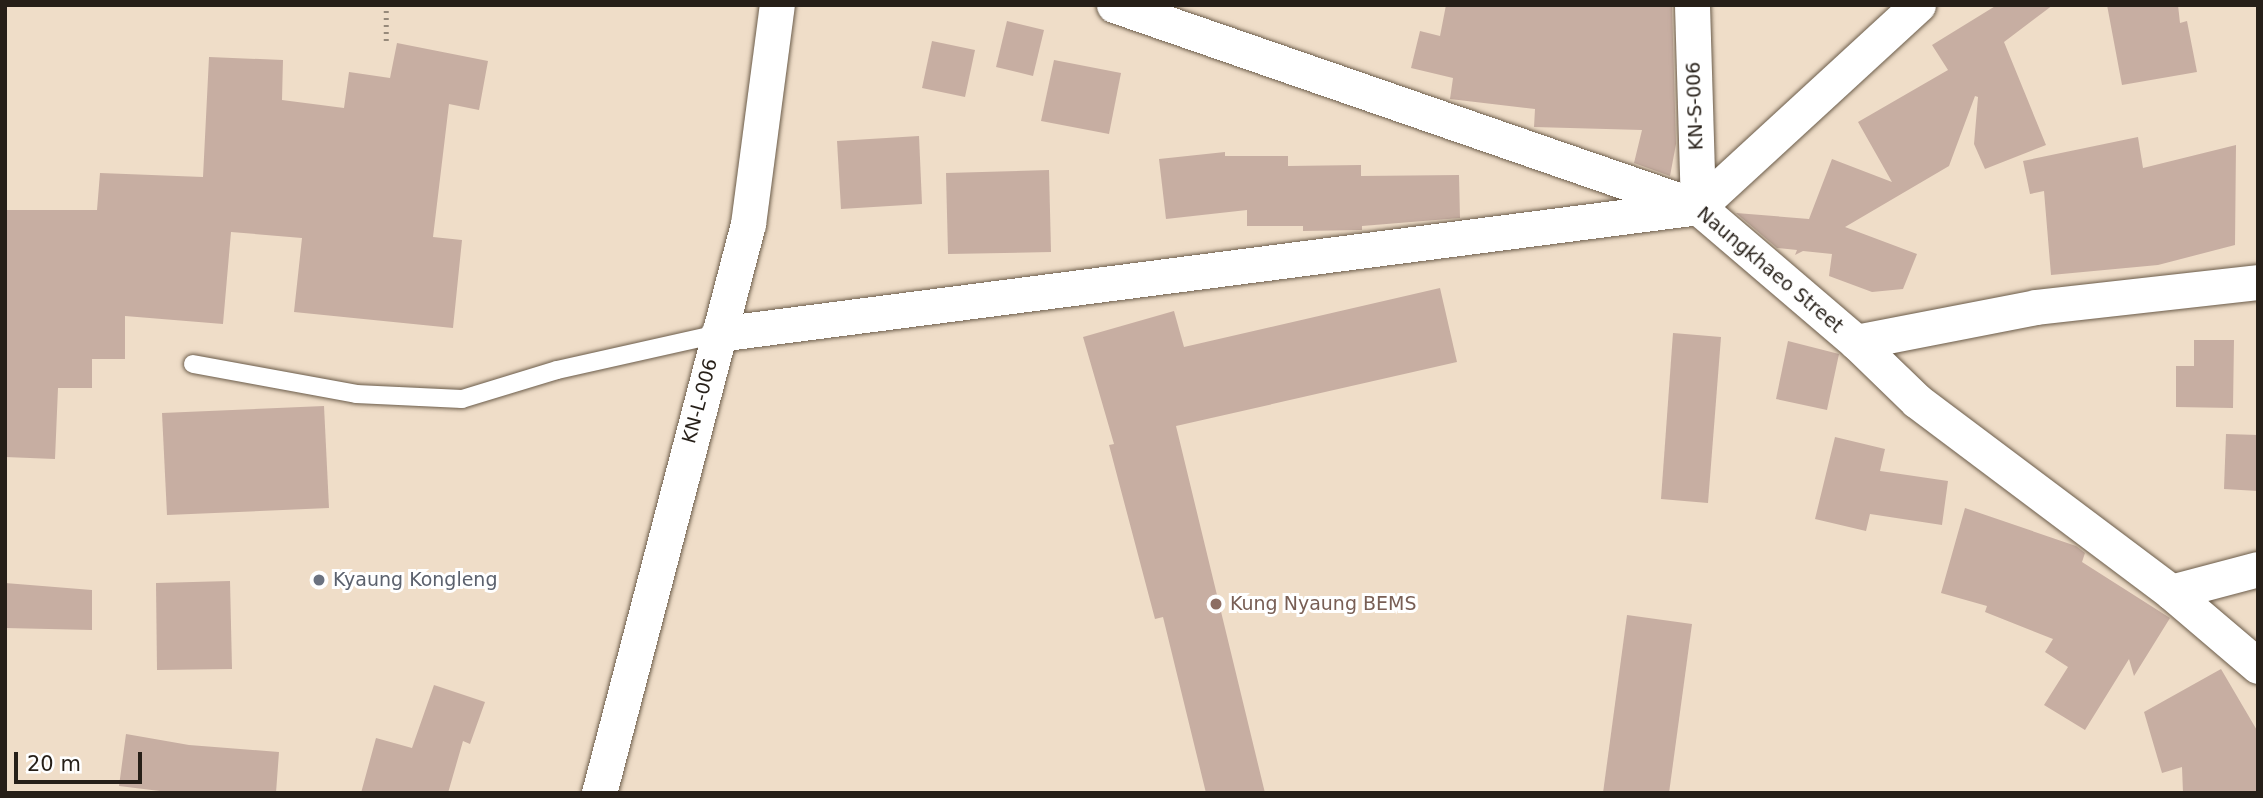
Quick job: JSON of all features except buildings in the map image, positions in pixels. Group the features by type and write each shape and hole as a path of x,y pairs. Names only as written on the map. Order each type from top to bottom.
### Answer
{"street":[{"name":"KN-L-006","path":"599,793 748,224 777,5"},
{"name":"KN-S-006","path":"1692,5 1698,207"},
{"path":"718,334 1698,207 1918,5"},
{"name":"Naungkhaeo Street","path":"1130,8 1698,207 1856,342 1917,401 2171,592 2258,666"},
{"path":"1856,342 2036,307 2258,282"},
{"path":"2171,592 2258,569"}],"lane":[{"path":"194,364 356,394 462,398 557,370 718,334"}],"path":[{"path":"386,5 386,41"}],"place":[{"name":"Kyaung Kongleng","path":"319,580"},
{"name":"Kung Nyaung BEMS","path":"1216,604"}]}
